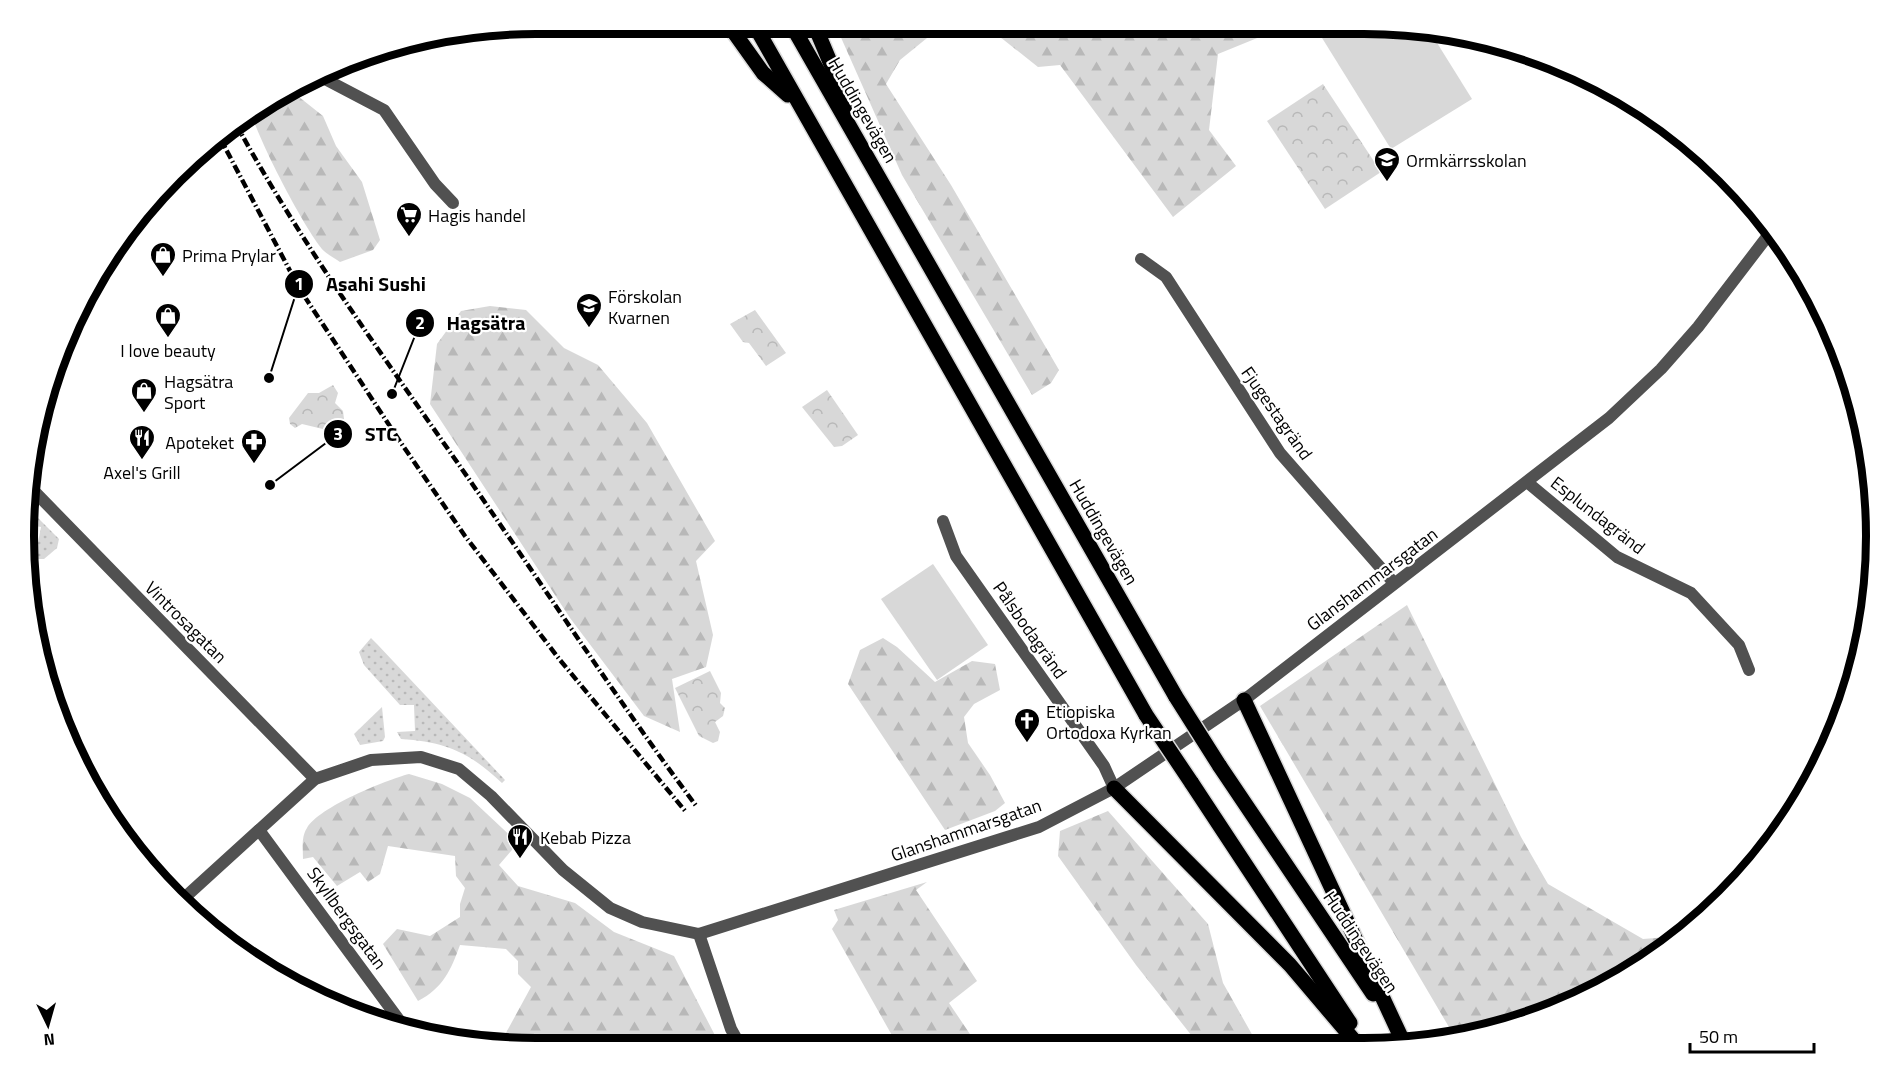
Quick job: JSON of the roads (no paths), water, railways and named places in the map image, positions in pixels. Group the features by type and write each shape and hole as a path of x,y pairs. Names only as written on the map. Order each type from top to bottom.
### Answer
{"main road":[{"path":"735,34 764,73 798,105"},
{"path":"759,34 1146,715 1360,1038"},
{"name":"Huddingevägen","path":"797,34 1176,697 1401,1037"},
{"path":"818,34 838,81 851,129"},
{"path":"1244,700 1401,1037"},
{"path":"1114,788 1290,965 1352,1038"}],"street":[{"path":"327,80 384,110 435,184 453,203"},
{"name":"Glanshammarsgatan","path":"187,896 315,779 371,760 421,757 442,761 459,769 491,796 563,870 610,908 642,922 699,934 1039,827 1114,788 1244,700 1609,418 1661,369 1698,327 1767,237"},
{"name":"Fjugestagränd","path":"1141,259 1166,277 1280,453 1394,584"},
{"name":"Esplundagränd","path":"1527,482 1617,557 1691,593 1739,645 1749,670"},
{"name":"Vintrosagatan","path":"37,494 315,779"},
{"name":"Pålsbodagränd","path":"943,521 956,556 1104,766 1114,788"},
{"name":"Skyllbergsgatan","path":"259,830 398,1018"},
{"path":"699,934 718,995 737,1038"}],"railway":[{"path":"240,131 296,225 361,324 697,807"},
{"path":"223,144 299,288 465,536 560,660 686,812"}],"place":[{"name":"Ormkärrsskolan","path":"1387,183"},
{"name":"Hagis handel","path":"409,238"},
{"name":"Prima Prylar","path":"163,278"},
{"name":"Förskolan Kvarnen","path":"589,329"},
{"name":"I love beauty","path":"168,339"},
{"name":"Asahi Sushi","path":"269,378"},
{"name":"Hagsätra","path":"392,394"},
{"name":"Hagsätra Sport","path":"144,414"},
{"name":"Axel's Grill","path":"142,461"},
{"name":"Apoteket","path":"254,465"},
{"name":"STC","path":"270,485"},
{"name":"Etiopiska Ortodoxa Kyrkan","path":"1027,744"},
{"name":"Kebab Pizza","path":"520,860"}]}
